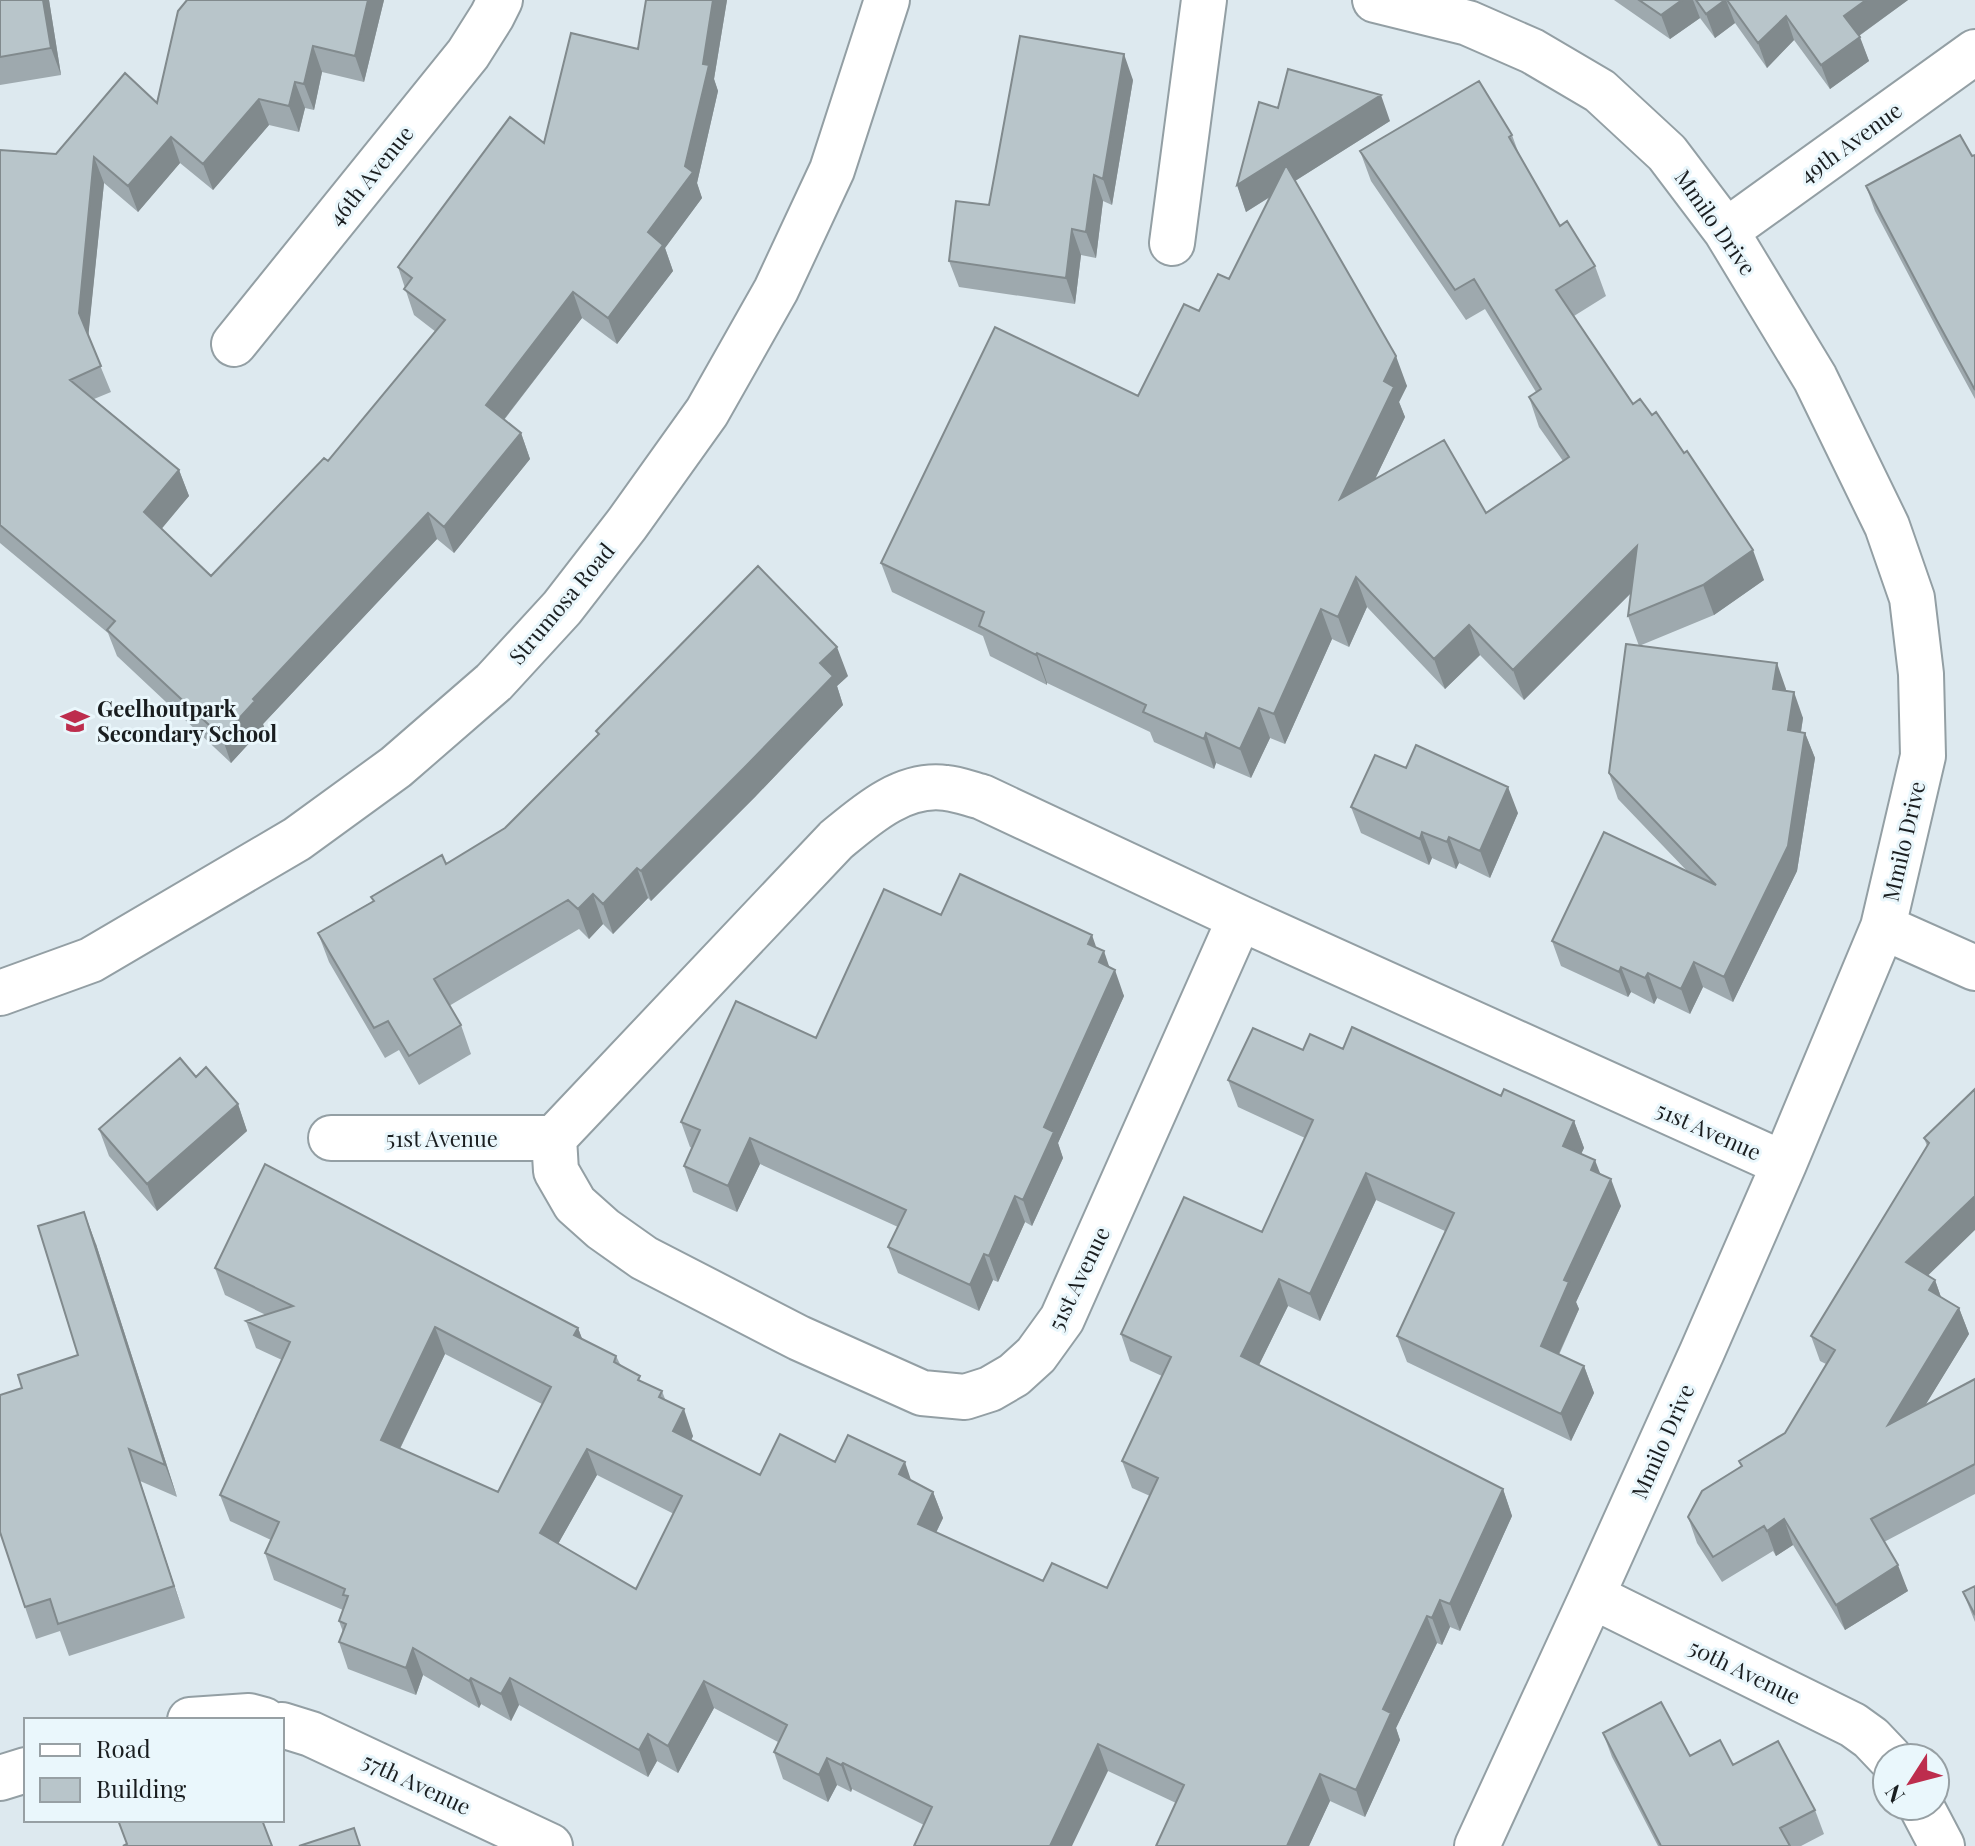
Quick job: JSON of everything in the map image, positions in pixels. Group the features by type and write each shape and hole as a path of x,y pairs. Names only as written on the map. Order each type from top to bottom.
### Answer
{"street":[{"name":"46th Avenue","path":"234,344 468,54 500,0"},
{"name":"Strumosa Road","path":"0,993 91,960 297,839 396,767 494,682 562,608 707,412 776,290 832,170 887,0"},
{"path":"1172,243 1204,0"},
{"name":"Mmilo Drive","path":"1375,0 1468,23 1532,51 1600,91 1667,153 1726,231 1815,378 1887,526 1912,598 1921,674 1923,756 1883,927 1784,1164 1477,1846"},
{"name":"49th Avenue","path":"1726,231 1975,52"},
{"name":"51st Avenue","path":"331,1138 554,1138 836,840 864,816 895,797 918,789 944,787 982,797 1240,918 1784,1164"},
{"name":"51st Avenue","path":"554,1138 556,1171 575,1204 603,1229 644,1258 799,1338 922,1393 965,1397 990,1389 1014,1375 1036,1355 1062,1319 1240,918"},
{"path":"1883,927 1975,968"},
{"name":"50th Avenue","path":"1592,1596 1853,1725 1875,1742"},
{"path":"220,1718 256,1718"},
{"name":"57th Avenue","path":"284,1726 311,1734 550,1846"},
{"path":"0,1778 24,1771"},
{"path":"1929,1822 1942,1846"}],"building":[{"path":"0,0 43,0 51,48 0,57"},
{"path":"187,0 368,0 355,56 313,46 304,84 295,82 289,106 259,99 203,164 171,137 128,186 94,157 79,313 101,366 70,380 179,470 144,512 211,576 324,458 328,461 445,320 404,289 412,278 398,267 510,117 544,143 571,33 638,49 646,0 713,0 703,64 709,65 685,166 693,172 648,232 663,245 608,318 573,292 486,405 521,433 444,527 428,513 253,699 255,701 222,737 107,630 115,621 0,525 0,150 56,154 125,73 157,103 178,11"},
{"path":"1639,0 1682,0 1661,15"},
{"path":"1696,0 1725,0 1706,14"},
{"path":"1727,0 1866,0 1844,16 1860,37 1821,65 1786,16 1758,43"},
{"path":"1020,36 1124,54 1103,179 1094,175 1086,232 1072,229 1066,278 949,261 956,201 989,205"},
{"path":"1288,69 1381,95 1237,185 1259,102 1278,108"},
{"path":"1479,81 1512,135 1509,137 1560,226 1567,221 1595,266 1556,290 1633,404 1640,399 1652,415 1656,412 1684,453 1687,451 1753,550 1703,585 1628,616 1637,546 1513,670 1469,625 1434,659 1356,577 1338,617 1321,609 1274,714 1259,708 1240,749 1206,733 1204,739 1143,712 1146,705 979,626 984,612 881,563 995,327 1138,396 1184,304 1199,311 1218,274 1229,279 1286,165 1396,356 1384,381 1394,387 1340,499 1444,440 1486,513 1569,457 1529,397 1541,389 1474,279 1455,290 1360,151"},
{"path":"1960,135 1972,156 1975,155 1975,390 1866,186"},
{"path":"758,566 837,647 820,663 833,676 641,871 637,868 603,904 593,894 578,909 568,900 434,979 461,1025 409,1056 388,1021 374,1028 318,933 374,901 371,897 442,855 446,864 505,828"},
{"path":"1626,644 1777,663 1773,689 1794,692 1788,730 1805,733 1788,846 1724,977 1694,962 1681,989 1648,973 1645,978 1621,967 1619,972 1552,941 1604,832 1716,885 1609,773"},
{"path":"1416,745 1508,787 1480,851 1449,837 1447,842 1422,832 1420,839 1351,807 1375,755 1406,768"},
{"path":"960,874 1092,935 1088,944 1104,951 1099,962 1115,970 1044,1127 1054,1132 1023,1200 1015,1196 989,1256 984,1254 970,1285 888,1247 906,1210 750,1138 728,1186 684,1166 700,1130 681,1122 736,1001 816,1038 884,889 941,915"},
{"path":"1352,1027 1501,1096 1504,1089 1574,1121 1563,1146 1595,1160 1591,1170 1611,1179 1564,1280 1569,1282 1541,1346 1584,1366 1561,1414 1397,1336 1454,1213 1366,1173 1310,1294 1279,1279 1241,1356 1503,1489 1450,1604 1440,1600 1432,1618 1427,1616 1383,1709 1391,1713 1356,1790 1320,1774 1287,1846 1156,1846 1184,1785 1098,1744 1050,1846 914,1846 932,1807 843,1763 841,1765 827,1758 819,1775 774,1752 787,1725 704,1681 668,1746 648,1734 639,1750 510,1678 501,1694 471,1678 469,1681 413,1648 406,1668 339,1642 346,1624 339,1621 348,1596 343,1595 345,1589 265,1553 279,1522 220,1495 290,1342 246,1321 293,1306 215,1268 265,1164 578,1328 574,1335 616,1356 614,1362 640,1376 638,1380 662,1391 659,1397 684,1409 673,1431 760,1475 780,1434 835,1462 848,1435 905,1462 899,1474 933,1492 918,1524 1043,1581 1052,1563 1107,1588 1158,1478 1122,1461 1171,1357 1121,1334 1184,1197 1262,1232 1313,1120 1228,1080 1253,1028 1303,1050 1310,1034 1343,1049","holes":["435,1327 551,1387 498,1492 381,1440","587,1449 682,1496 636,1589 540,1533"]},
{"path":"180,1058 196,1077 206,1067 238,1104 147,1184 99,1129"},
{"path":"1975,1089 1975,1196 1906,1262 1935,1280 1929,1290 1959,1308 1888,1425 1975,1379 1975,1464 1871,1519 1898,1565 1836,1605 1784,1519 1767,1531 1764,1526 1713,1557 1688,1517 1702,1491 1742,1466 1739,1461 1785,1433 1835,1350 1811,1336 1929,1143 1924,1138"},
{"path":"84,1212 165,1465 129,1449 174,1586 58,1624 50,1599 25,1607 0,1532 0,1395 22,1388 18,1375 78,1355 38,1226"},
{"path":"1975,1586 1975,1615 1963,1592"},
{"path":"1661,1702 1690,1756 1720,1740 1733,1765 1778,1741 1815,1810 1780,1828 1790,1846 1661,1846 1603,1733"},
{"path":"119,1822 263,1822 272,1846 123,1846 127,1844"},
{"path":"354,1828 360,1846 299,1846"}],"place":[{"name":"Geelhoutpark Secondary School","path":"75,721"}]}
